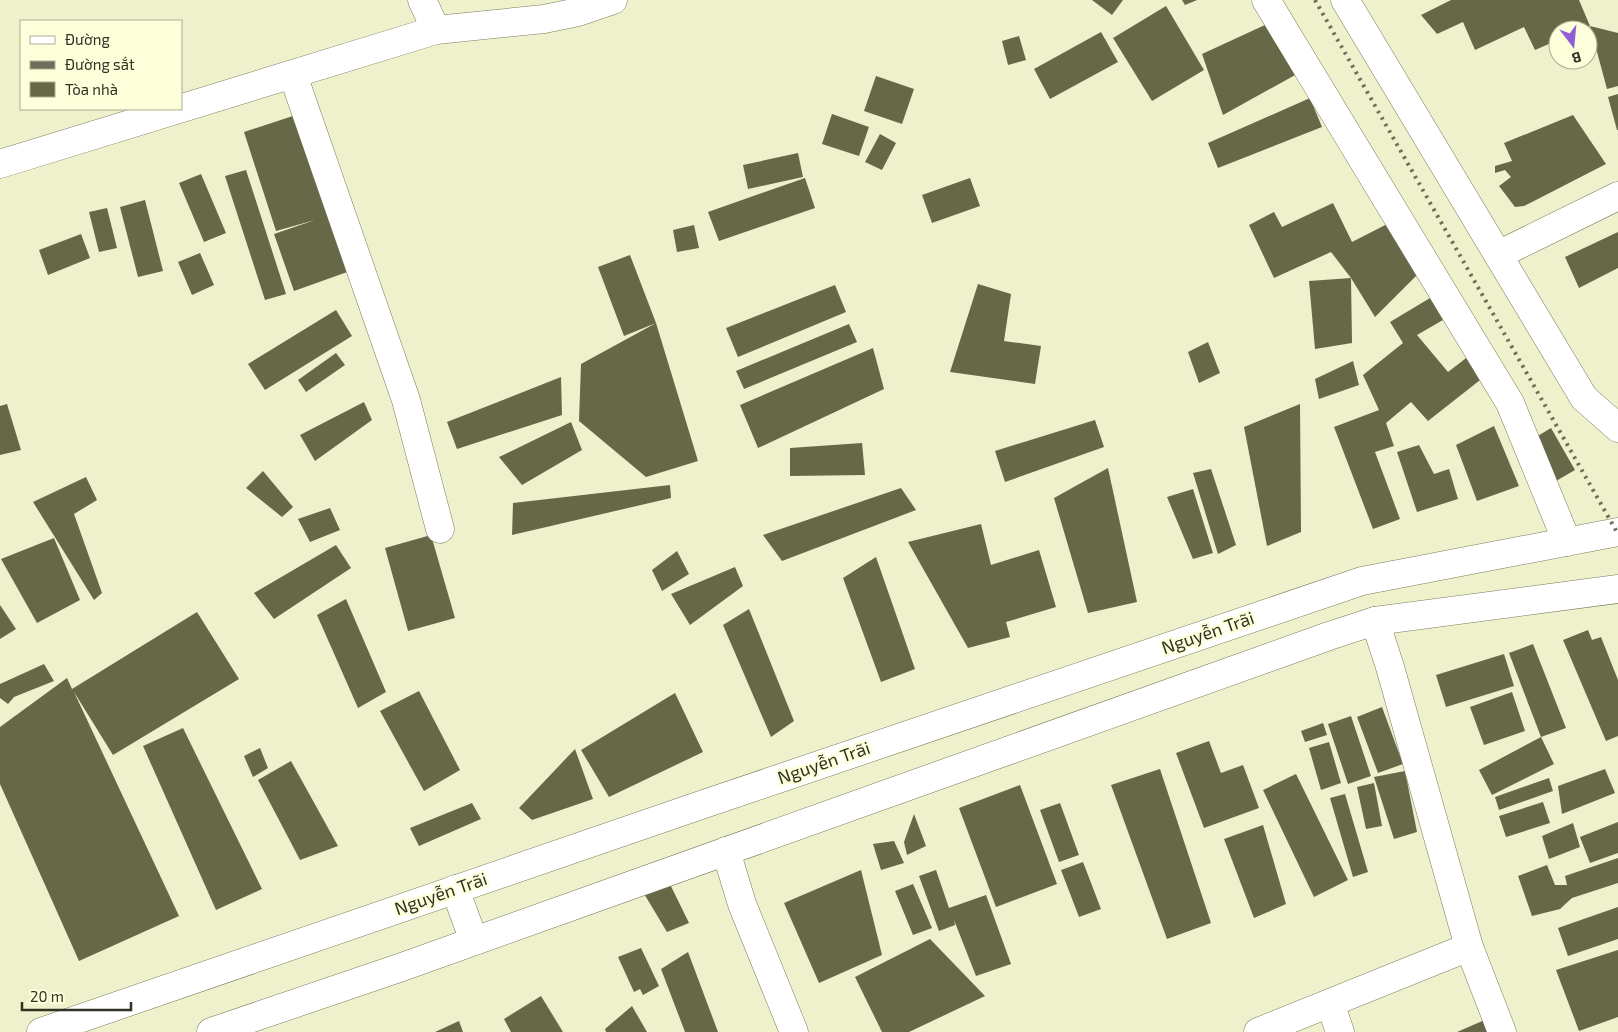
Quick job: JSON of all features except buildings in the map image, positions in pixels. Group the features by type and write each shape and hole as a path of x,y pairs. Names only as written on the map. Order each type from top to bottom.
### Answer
{"street":[{"path":"422,0 436,30"},
{"path":"182,109 436,30 544,19 577,6 613,0"},
{"path":"1266,0 1510,403 1567,542"},
{"path":"1345,0 1584,398 1618,428"},
{"path":"293,75 406,400 440,529"},
{"path":"0,164 178,110"},
{"path":"1498,254 1618,196"},
{"name":"Nguyễn Trãi","path":"41,1032 454,889 1362,581 1618,532"},
{"path":"211,1032 474,941 1375,621 1618,589"},
{"path":"1375,621 1390,667 1469,947 1502,1032"},
{"path":"726,851 742,904 794,1032"},
{"path":"454,889 474,941"},
{"path":"1258,1032 1469,947"},
{"path":"1330,1003 1340,1032"}],"railway":[{"path":"1315,0 1618,534"}]}
